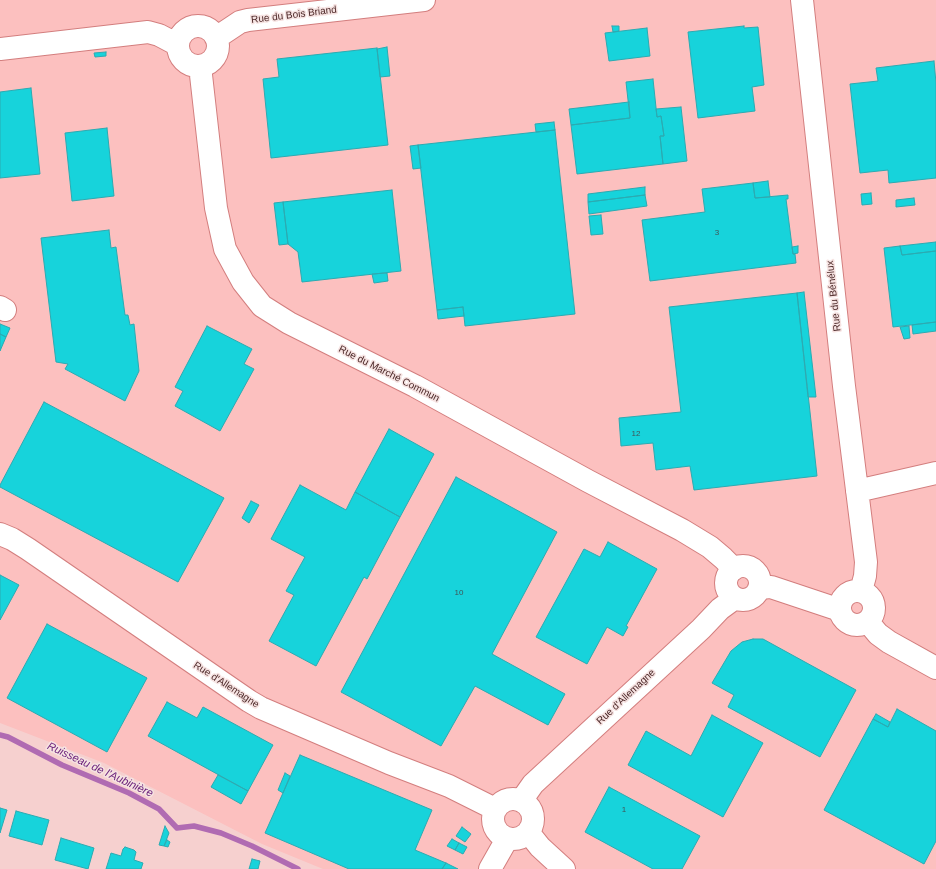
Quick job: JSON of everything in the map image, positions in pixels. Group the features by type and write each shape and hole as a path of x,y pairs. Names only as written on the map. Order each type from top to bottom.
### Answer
{"street":[{"name":"Rue du Bois Briand","path":"216,38 240,22 248,20 424,0"},
{"name":"Rue du Bénélux","path":"802,0 866,562 865,576 860,591"},
{"path":"193,26 207,28 216,38 218,44 217,51 212,60 206,64 200,66 194,65 182,59 178,45 181,35 186,30 193,26"},
{"path":"0,49 148,32 159,35 178,45"},
{"name":"Rue du Marché Commun","path":"200,66 216,208 225,249 243,282 262,306 289,323 415,386 581,477 682,530 710,548 734,569"},
{"path":"857,491 936,473"},
{"name":"Rue d'Allemagne","path":"0,534 12,539 28,549 255,705 389,763 449,786 495,808"},
{"path":"743,566 753,569 757,573 760,588 752,597 747,600 741,600 735,598 729,591 726,582 730,573 734,569 743,566"},
{"path":"760,588 771,587 840,610"},
{"path":"852,591 860,591 870,596 875,607 872,618 868,622 858,626 848,623 841,615 840,610 841,602 846,595 852,591"},
{"name":"Rue d'Allemagne","path":"521,801 533,784 701,629 720,609 735,598"},
{"path":"868,622 878,634 889,642 936,668"},
{"path":"510,799 521,801 530,809 532,815 533,821 528,832 519,839 513,840 502,837 497,832 492,821 495,808 504,801 510,799"},
{"path":"528,832 540,847 564,869"},
{"path":"490,869 508,839"}],"shaded area":[{"path":"0,0 936,0 936,869 323,869 262,844 104,763 0,723"}],"building":[{"path":"612,26 619,26 619,31 613,32"},
{"path":"744,26 744,28 758,27 764,85 752,87 755,111 698,118 688,32"},
{"path":"647,28 650,56 609,61 605,33"},
{"path":"387,47 390,76 380,77 377,49"},
{"path":"377,48 388,145 271,158 263,79 279,77 277,59"},
{"path":"106,52 106,56 95,57 94,53"},
{"path":"934,61 936,83 936,178 889,183 888,170 860,173 850,84 878,81 876,68"},
{"path":"653,79 657,117 661,116 664,136 660,136 663,164 577,174 571,125 630,118 626,82"},
{"path":"31,88 40,174 0,178 0,92"},
{"path":"629,102 630,118 571,125 569,109"},
{"path":"681,107 687,161 663,164 660,136 664,136 661,116 657,117 656,109"},
{"path":"554,122 555,130 536,132 535,124"},
{"path":"107,128 114,196 72,201 65,133"},
{"path":"555,130 575,314 465,326 463,307 437,310 418,145"},
{"path":"418,145 421,168 413,169 410,146"},
{"path":"768,181 770,197 755,198 753,183"},
{"path":"753,183 755,198 788,195 788,199 786,199 793,254 795,254 796,263 650,281 642,220 705,212 702,189"},
{"path":"645,187 645,195 588,202 588,194"},
{"path":"392,190 401,271 302,282 298,252 288,244 283,202"},
{"path":"871,193 872,204 862,205 861,194"},
{"path":"645,195 647,206 589,214 588,202"},
{"path":"914,198 915,205 896,207 896,200"},
{"path":"283,202 288,244 279,245 274,203"},
{"path":"601,215 603,234 591,235 589,216"},
{"path":"109,230 111,248 116,247 125,315 128,315 130,325 134,324 139,371 125,401 65,369 68,364 56,362 41,238"},
{"path":"936,242 936,251 902,255 900,246"},
{"path":"798,246 798,253 793,254 792,247"},
{"path":"900,246 902,255 936,251 936,322 893,327 884,248"},
{"path":"387,273 388,281 374,283 372,274"},
{"path":"804,292 816,397 808,397 797,293"},
{"path":"797,293 817,476 694,490 690,466 656,470 653,443 621,446 619,418 681,412 669,307"},
{"path":"463,307 464,316 438,319 437,310"},
{"path":"936,322 936,331 913,334 912,325"},
{"path":"0,324 10,328 6,337 0,334"},
{"path":"207,326 252,349 244,364 254,369 220,431 175,406 183,391 175,387"},
{"path":"909,326 910,338 904,339 900,327"},
{"path":"0,334 6,337 0,351"},
{"path":"44,402 224,498 178,582 0,487"},
{"path":"389,429 434,454 400,517 355,492"},
{"path":"456,477 557,532 492,654 565,694 548,725 475,686 441,746 341,692"},
{"path":"300,485 346,510 355,492 400,517 367,579 364,577 316,666 269,641 294,595 286,591 305,557 271,539"},
{"path":"251,501 259,505 249,523 242,518"},
{"path":"608,542 657,569 626,626 628,627 623,636 607,627 587,664 536,637 584,549 600,557"},
{"path":"0,575 19,585 0,620"},
{"path":"47,624 147,678 107,752 7,698"},
{"path":"753,639 763,639 856,690 820,757 728,707 734,695 712,683 731,651 742,642"},
{"path":"167,702 197,718 203,707 273,745 248,791 148,736"},
{"path":"897,709 936,731 936,841 924,864 824,810 873,719 888,727"},
{"path":"876,714 890,722 888,727 873,719"},
{"path":"712,715 763,743 723,817 628,765 646,731 691,756"},
{"path":"300,755 432,810 415,850 446,863 442,869 349,869 265,833"},
{"path":"285,773 290,776 283,793 278,790"},
{"path":"218,775 248,791 241,804 211,787"},
{"path":"609,787 700,836 682,869 653,869 585,832"},
{"path":"0,808 7,810 0,833"},
{"path":"16,811 49,820 42,845 9,836"},
{"path":"165,826 169,833 164,846 159,845"},
{"path":"462,827 471,834 465,842 456,836"},
{"path":"61,838 94,848 88,869 55,860"},
{"path":"452,839 459,843 455,850 447,846"},
{"path":"167,840 170,842 168,847 164,846"},
{"path":"459,843 467,847 463,854 455,850"},
{"path":"125,847 136,852 134,860 143,863 141,869 106,869 111,853 121,856"},
{"path":"252,859 260,861 258,869 249,869"},
{"path":"446,863 458,869 442,869"}],"waterway":[{"name":"Ruisseau de l'Aubinière","path":"0,735 8,737 62,765 129,793 159,809 177,828 194,826 221,833 252,846 298,869"}]}
